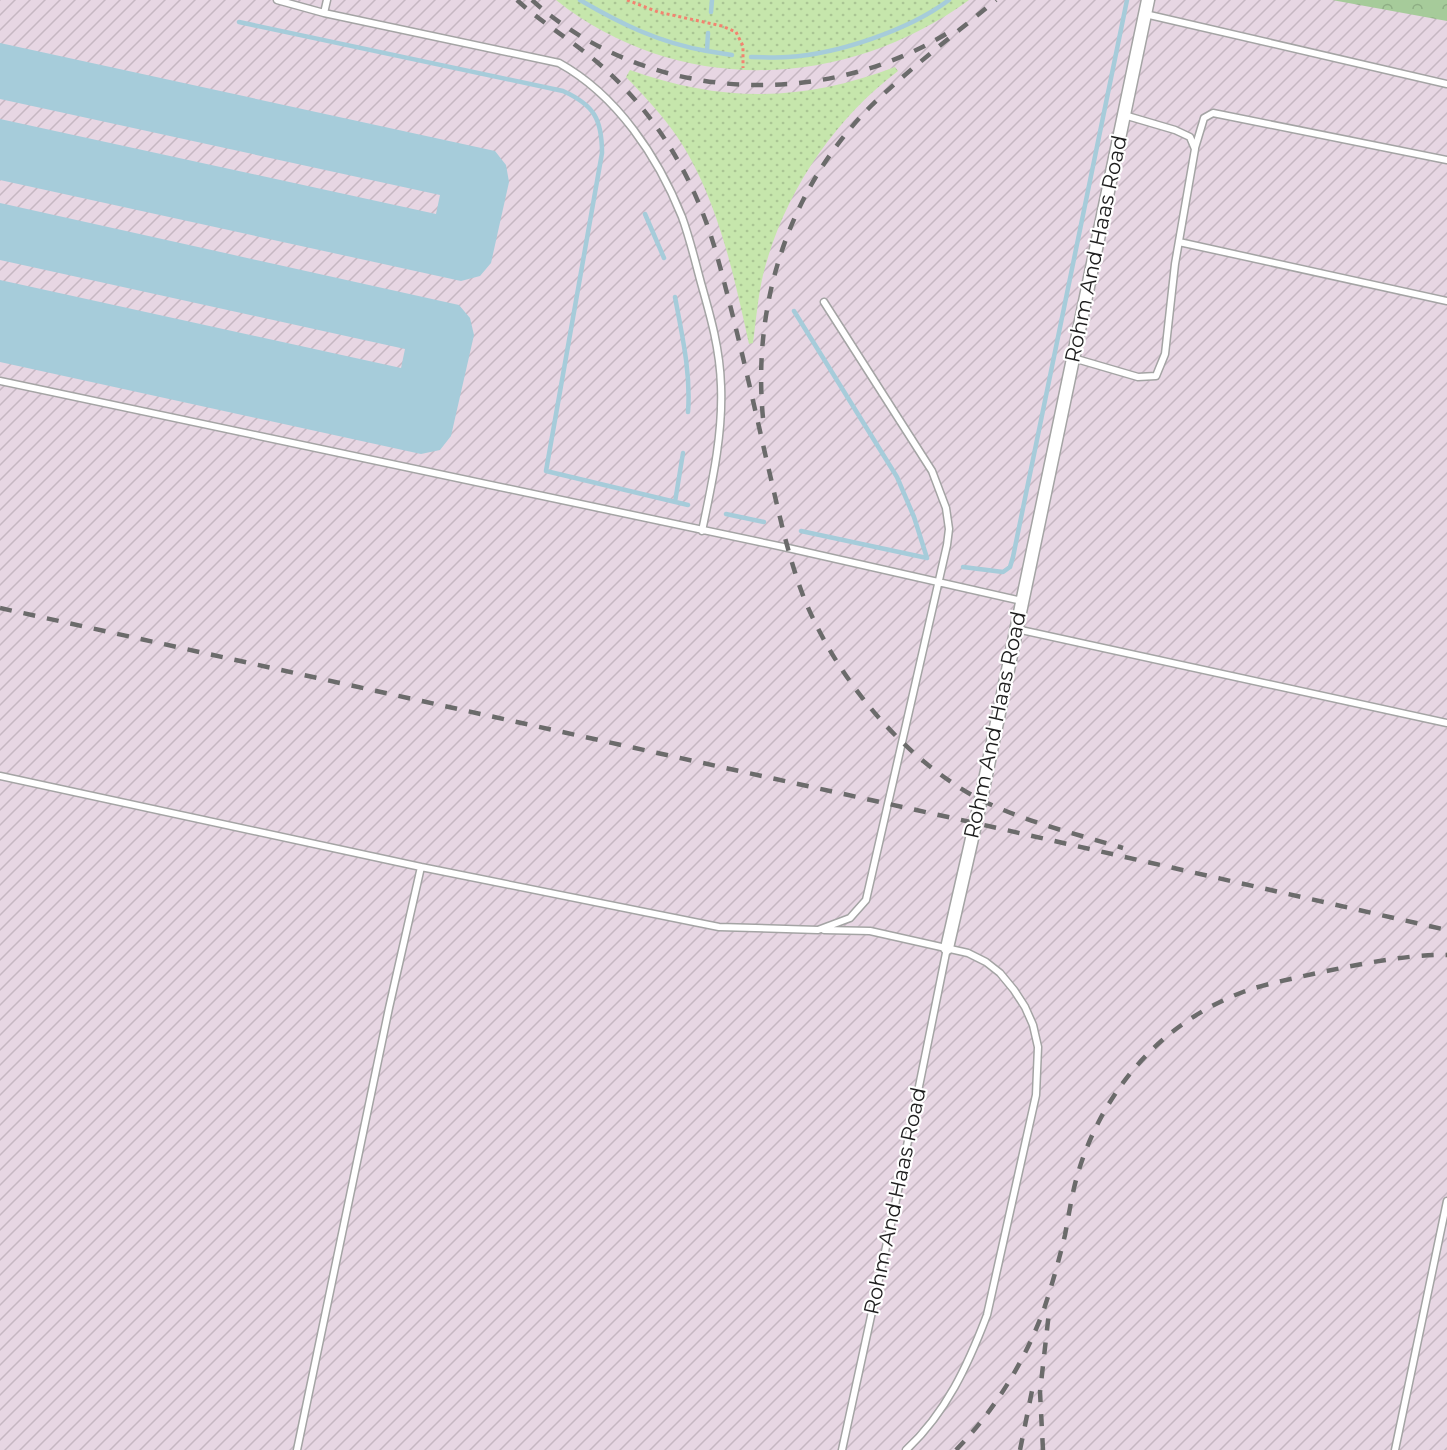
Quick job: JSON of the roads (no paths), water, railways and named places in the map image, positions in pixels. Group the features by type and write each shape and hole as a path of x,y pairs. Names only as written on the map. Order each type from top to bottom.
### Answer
{"street":[{"name":"Rohm And Haas Road","path":"947,948 1148,0"}],"lane":[{"path":"277,0 324,14 559,63 575,72 613,104 636,134 671,193 682,219 717,338 721,389 719,433 715,467 702,531"},
{"path":"324,14 327,0"},
{"path":"1145,14 1447,84"},
{"path":"1073,358 1138,377 1156,376 1165,354 1179,242 1195,149 1204,118 1213,114 1447,160"},
{"path":"1124,115 1175,130 1190,137 1195,149"},
{"path":"1179,242 1447,301"},
{"path":"818,930 850,918 866,900 939,582 949,529 940,487 932,471 824,302"},
{"path":"0,381 1022,601"},
{"path":"1016,629 1447,723"},
{"path":"0,776 421,867 719,927 870,932 968,953 986,962 1000,973 1014,990 1033,1025 1038,1047 1036,1095 987,1315 975,1347 941,1412 906,1450"},
{"path":"297,1450 389,1008 421,867"},
{"name":"Rohm And Haas Road","path":"842,1450 892,1221 947,948"},
{"path":"1395,1450 1447,1201"}],"water":[{"path":"0,43 495,151 506,165 509,182 491,263 480,276 461,281 0,180 0,119 436,214 440,195 0,99"},
{"path":"0,203 459,305 470,318 474,335 451,436 440,450 421,454 0,362 0,280 401,368 405,349 0,260"}],"waterway":[{"path":"580,0 641,32 707,51"},
{"path":"711,12 712,0"},
{"path":"751,57 808,55 850,46 914,21 949,0"},
{"path":"963,567 1003,572 1010,567 1013,557 1127,0"},
{"path":"239,22 563,91 574,96 589,108 598,122 602,153 546,471 688,505"},
{"path":"708,33 707,51 732,55"},
{"path":"645,214 664,258"},
{"path":"675,297 687,368 688,412"},
{"path":"794,311 897,477 914,517 927,558 801,531"},
{"path":"675,502 683,453"},
{"path":"726,514 764,522"}],"railway":[{"path":"517,0 597,62 619,83 657,128 688,179 700,206 719,263 783,531 798,581 818,628 854,687 899,739 925,763 952,783 981,800 1016,815 1123,848"},
{"path":"532,0 577,34 626,59 679,76 733,84 789,84 843,76 896,59 946,34"},
{"path":"763,418 761,375 764,333 771,291 782,250 798,211 818,173 842,138 871,106 996,0"},
{"path":"0,608 975,823 1447,930"},
{"path":"956,1450 996,1402 1028,1347 1053,1282 1078,1173 1089,1143 1103,1114 1139,1063 1161,1041 1186,1022 1213,1005 1249,990 1371,962 1447,955"},
{"path":"1043,1450 1040,1392 1049,1312"},
{"path":"1020,1450 1034,1381"}]}
